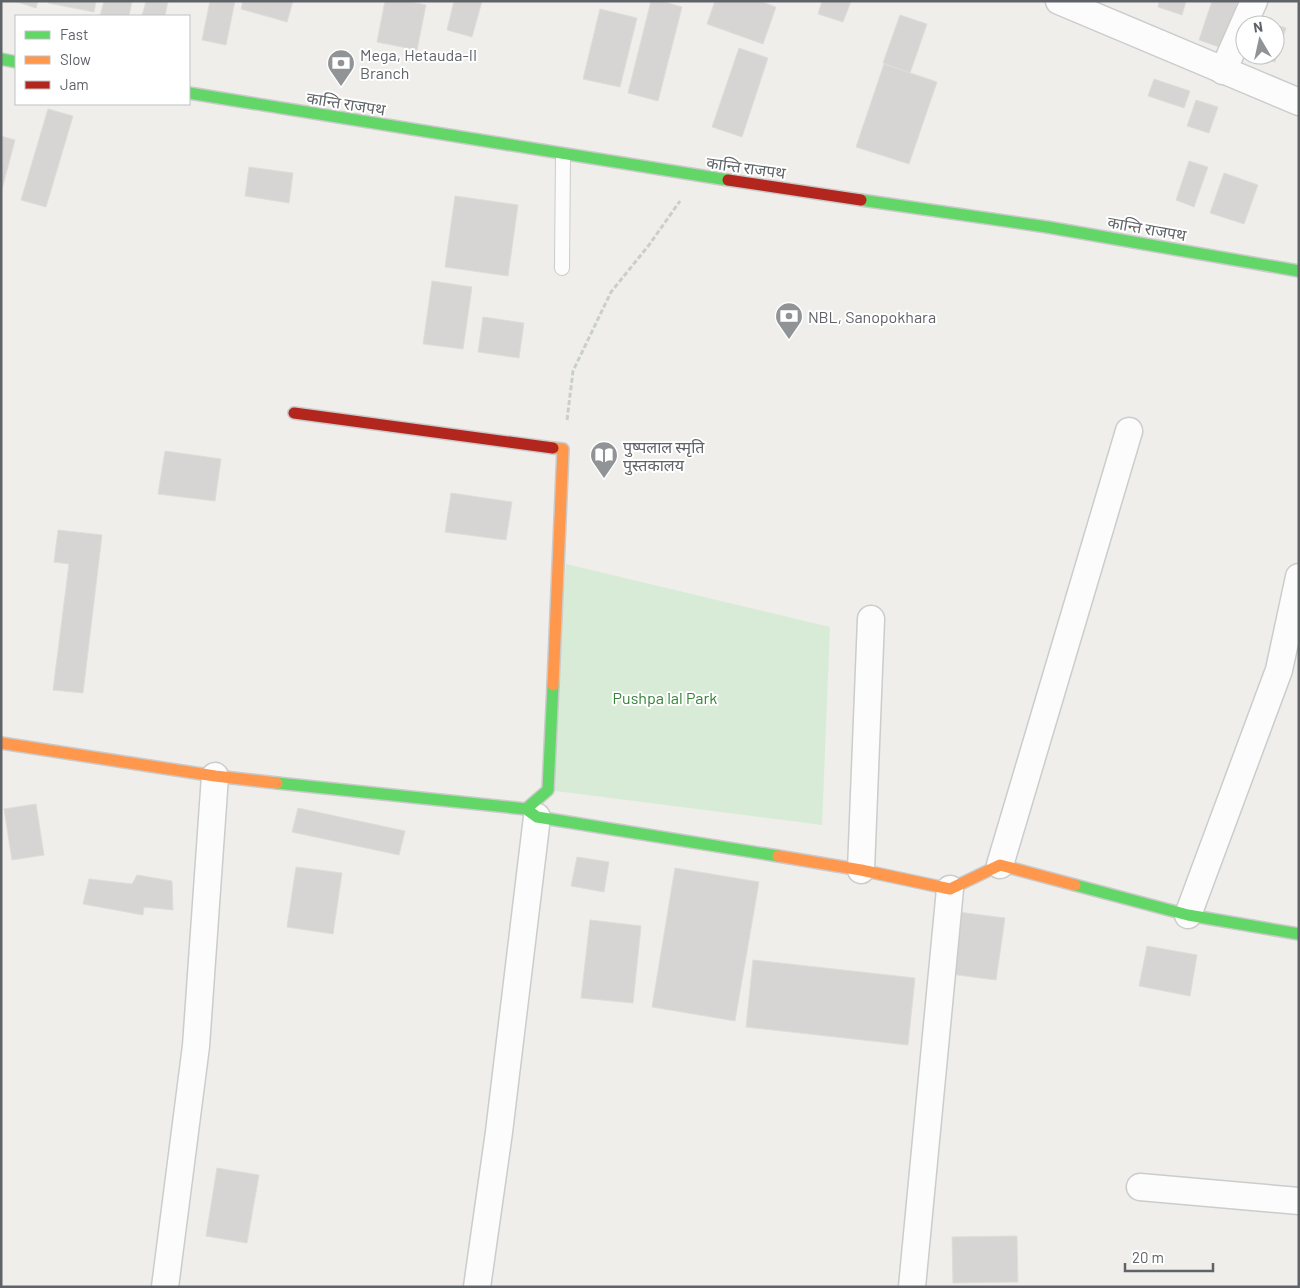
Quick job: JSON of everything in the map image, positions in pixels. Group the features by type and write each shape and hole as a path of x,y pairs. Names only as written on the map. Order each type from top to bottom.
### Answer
{"street":[{"path":"1059,1 1299,102"},
{"path":"1223,71 1254,1"},
{"path":"1,59 15,62"},
{"name":"कान्ति राजपथ","path":"190,93 563,155 1047,227 1299,271"},
{"path":"294,413 563,449 548,790 531,813 500,1122 477,1287"},
{"path":"1000,865 1129,431"},
{"path":"1188,915 1279,670 1298,579"},
{"path":"861,870 871,619"},
{"path":"1,742 215,776 531,813 861,870 950,889 1000,865 1188,915 1299,934"},
{"path":"165,1287 196,1046 215,776"},
{"path":"912,1287 950,889"},
{"path":"1140,1187 1299,1201"}],"lane":[{"path":"562,268 563,155"}],"path":[{"path":"563,449 573,371 611,292 649,245 698,176"}],"green space":[{"name":"Pushpa lal Park","path":"566,564 830,627 822,825 548,790"}],"building":[{"path":"14,1 38,1 36,8"},
{"path":"48,1 96,1 94,12 48,3"},
{"path":"104,1 132,1 129,15 100,15"},
{"path":"146,1 168,1 165,15 142,15"},
{"path":"210,1 235,1 226,45 202,40"},
{"path":"243,1 293,1 287,22 241,9"},
{"path":"385,1 407,1 426,5 417,50 377,42"},
{"path":"454,1 482,1 472,37 447,30"},
{"path":"651,1 662,1 682,7 658,101 628,93"},
{"path":"715,1 760,1 776,7 763,44 707,24"},
{"path":"822,1 851,1 843,22 818,14"},
{"path":"1159,1 1186,1 1182,15 1158,7"},
{"path":"1212,1 1238,1 1222,48 1199,40"},
{"path":"600,9 637,18 620,87 583,79"},
{"path":"900,15 927,24 910,73 883,63"},
{"path":"739,48 768,58 742,137 712,127"},
{"path":"884,64 937,82 909,164 856,147"},
{"path":"1154,79 1190,91 1184,108 1148,96"},
{"path":"1196,100 1218,107 1209,133 1187,126"},
{"path":"48,109 73,116 46,207 21,200"},
{"path":"1,136 15,140 1,193"},
{"path":"1189,161 1208,167 1194,207 1176,200"},
{"path":"249,167 293,173 289,203 245,196"},
{"path":"1224,173 1258,185 1244,224 1210,213"},
{"path":"455,196 518,205 508,276 445,267"},
{"path":"432,281 472,287 463,349 423,344"},
{"path":"483,317 524,323 519,358 478,352"},
{"path":"165,451 221,459 215,501 158,494"},
{"path":"451,493 512,502 506,540 445,532"},
{"path":"58,530 102,535 83,693 53,690 69,564 54,562"},
{"path":"36,804 44,855 12,860 4,809"},
{"path":"298,808 405,831 399,855 292,832"},
{"path":"577,857 609,862 604,892 571,886"},
{"path":"296,867 342,873 333,934 287,927"},
{"path":"675,868 759,882 735,1021 652,1007"},
{"path":"137,875 172,881 173,910 144,907 143,915 83,904 89,879 132,884"},
{"path":"958,912 1005,918 996,980 950,974"},
{"path":"590,920 641,926 633,1003 581,998"},
{"path":"1147,946 1197,955 1190,996 1139,986"},
{"path":"753,960 915,978 908,1045 746,1027"},
{"path":"217,1168 259,1175 247,1243 206,1236"},
{"path":"1017,1236 1018,1282 953,1283 952,1237"}],"traffic: fast":[{"path":"1,59 15,62"},
{"path":"190,93 728,180"},
{"path":"861,200 1047,227 1299,271"},
{"path":"526,809 548,790 553,685"},
{"path":"277,783 526,809 537,817 778,856"},
{"path":"1075,885 1188,915 1299,934"}],"traffic: slow":[{"path":"553,448 563,449 553,685"},
{"path":"1,743 215,776 277,783"},
{"path":"778,856 861,870 950,889 1000,865 1075,885"}],"traffic: jam":[{"path":"728,180 861,200"},
{"path":"294,413 553,448"}],"place":[{"name":"Mega, Hetauda-II Branch","path":"341,87"},
{"name":"NBL, Sanopokhara","path":"789,340"},
{"name":"पुष्पलाल स्मृति पुस्तकालय","path":"604,479"}]}
